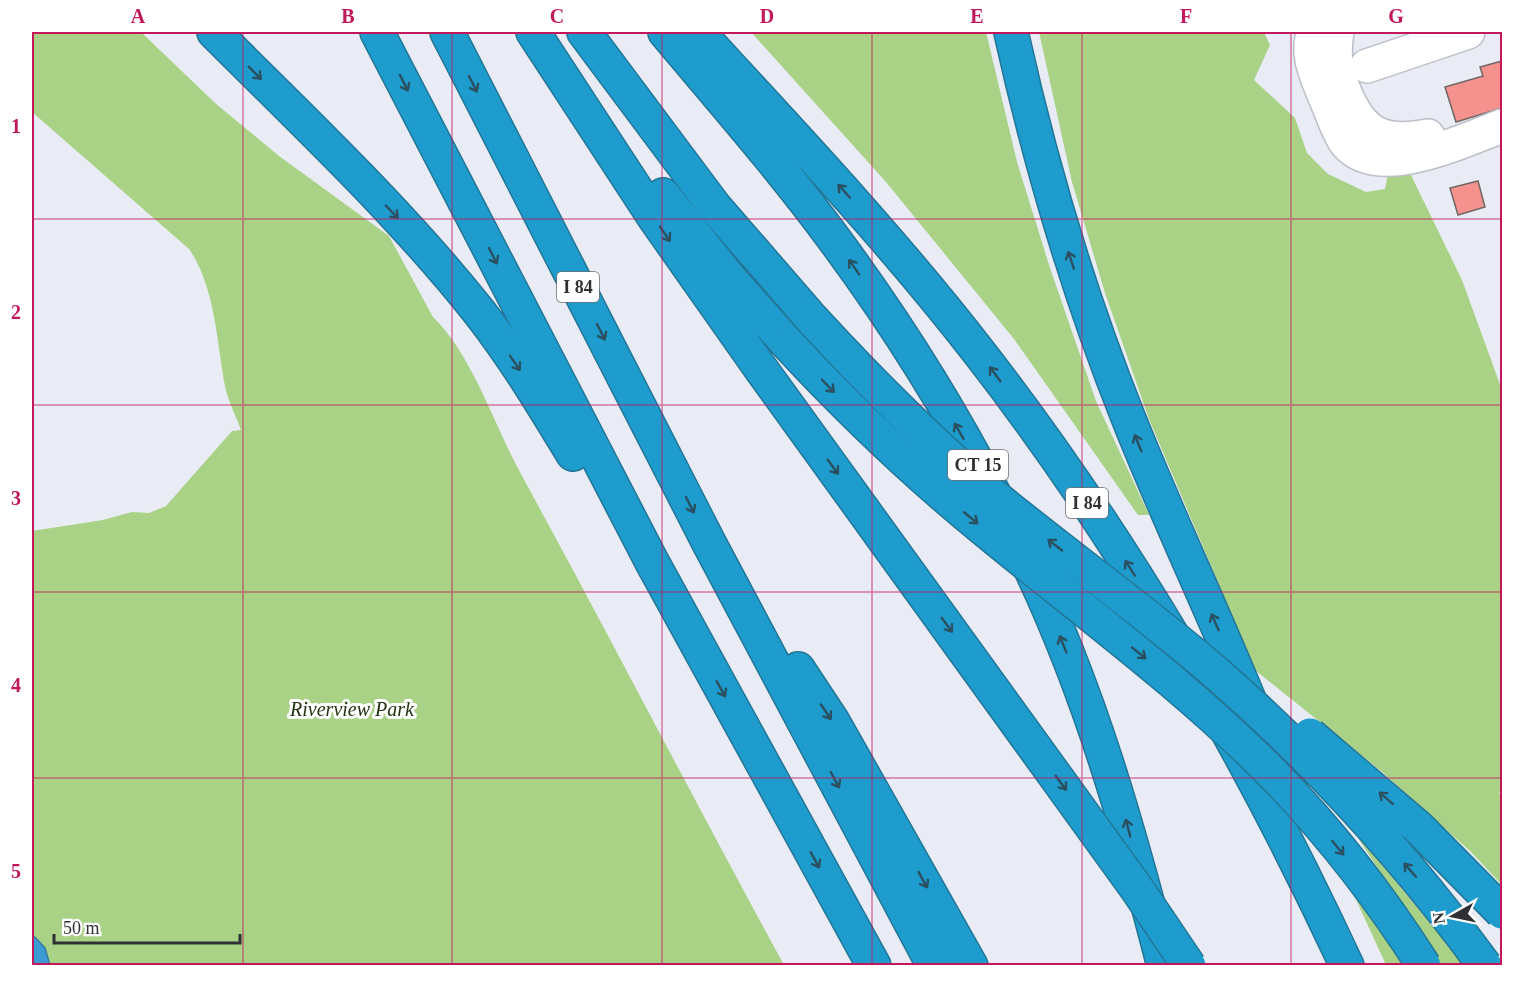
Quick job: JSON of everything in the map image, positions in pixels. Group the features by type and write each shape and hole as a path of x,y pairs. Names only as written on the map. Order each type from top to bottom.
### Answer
{"highway":[{"path":"214,32 399,219 481,315 544,406 658,600 705,659"},
{"path":"376,32 631,522 874,966"},
{"name":"I 84","path":"447,32 709,543 934,966"},
{"path":"533,32 654,218 1123,870 1189,966"},
{"path":"584,32 714,206 812,319 891,402 972,477 1200,659 1278,730 1361,815 1422,883 1485,966"},
{"name":"CT 15","path":"664,32 750,132 841,248 918,364 989,485 1038,583 1103,748 1125,819 1164,966"},
{"name":"I 84","path":"698,32 907,263 980,353 1045,442 1122,555 1204,689 1253,778 1347,966"},
{"path":"1011,32 1047,180 1092,325 1145,462 1278,774 1302,842 1322,913"},
{"path":"552,62 607,125 730,279 787,344 923,477 985,530 1157,668 1255,756 1292,794 1353,865 1424,966"},
{"path":"709,543 833,722 971,966"},
{"path":"1200,659 1261,696 1367,782 1439,847 1503,912"}],"lane":[{"path":"1314,32 1310,41 1310,55 1323,93 1346,143 1360,154 1380,160 1406,158 1503,126"},
{"path":"1337,32 1334,53 1340,82 1352,111 1363,125 1382,136 1406,141 1503,114"},
{"path":"1367,66 1468,32"}],"green space":[{"name":"Riverview Park","path":"32,32 141,32 215,103 279,156 389,236 433,317 460,351 471,371 521,474 784,965 32,965 32,531 103,520 132,512 149,513 166,506 232,431 241,430 226,392 214,315 198,264 189,249 32,112"},
{"path":"751,32 986,32 1017,162 1050,268 1096,401 1149,515 1138,515 1014,339 886,182"},
{"path":"1039,32 1264,32 1270,45 1254,80 1295,118 1307,153 1328,174 1366,192 1385,189 1388,174 1408,169 1462,280 1502,390 1502,788 1499,793 1502,798 1502,885 1472,853 1381,771 1255,670 1149,419 1105,293 1072,182"},
{"path":"1353,830 1464,964 1465,965 1440,965"},
{"path":"1353,893 1404,965 1386,965"}],"water":[{"path":"32,934 45,948 50,965 32,965"}],"building":[{"path":"1502,61 1502,108 1456,122 1445,87 1483,76 1480,67"},
{"path":"1478,181 1485,207 1458,215 1450,188"}]}
